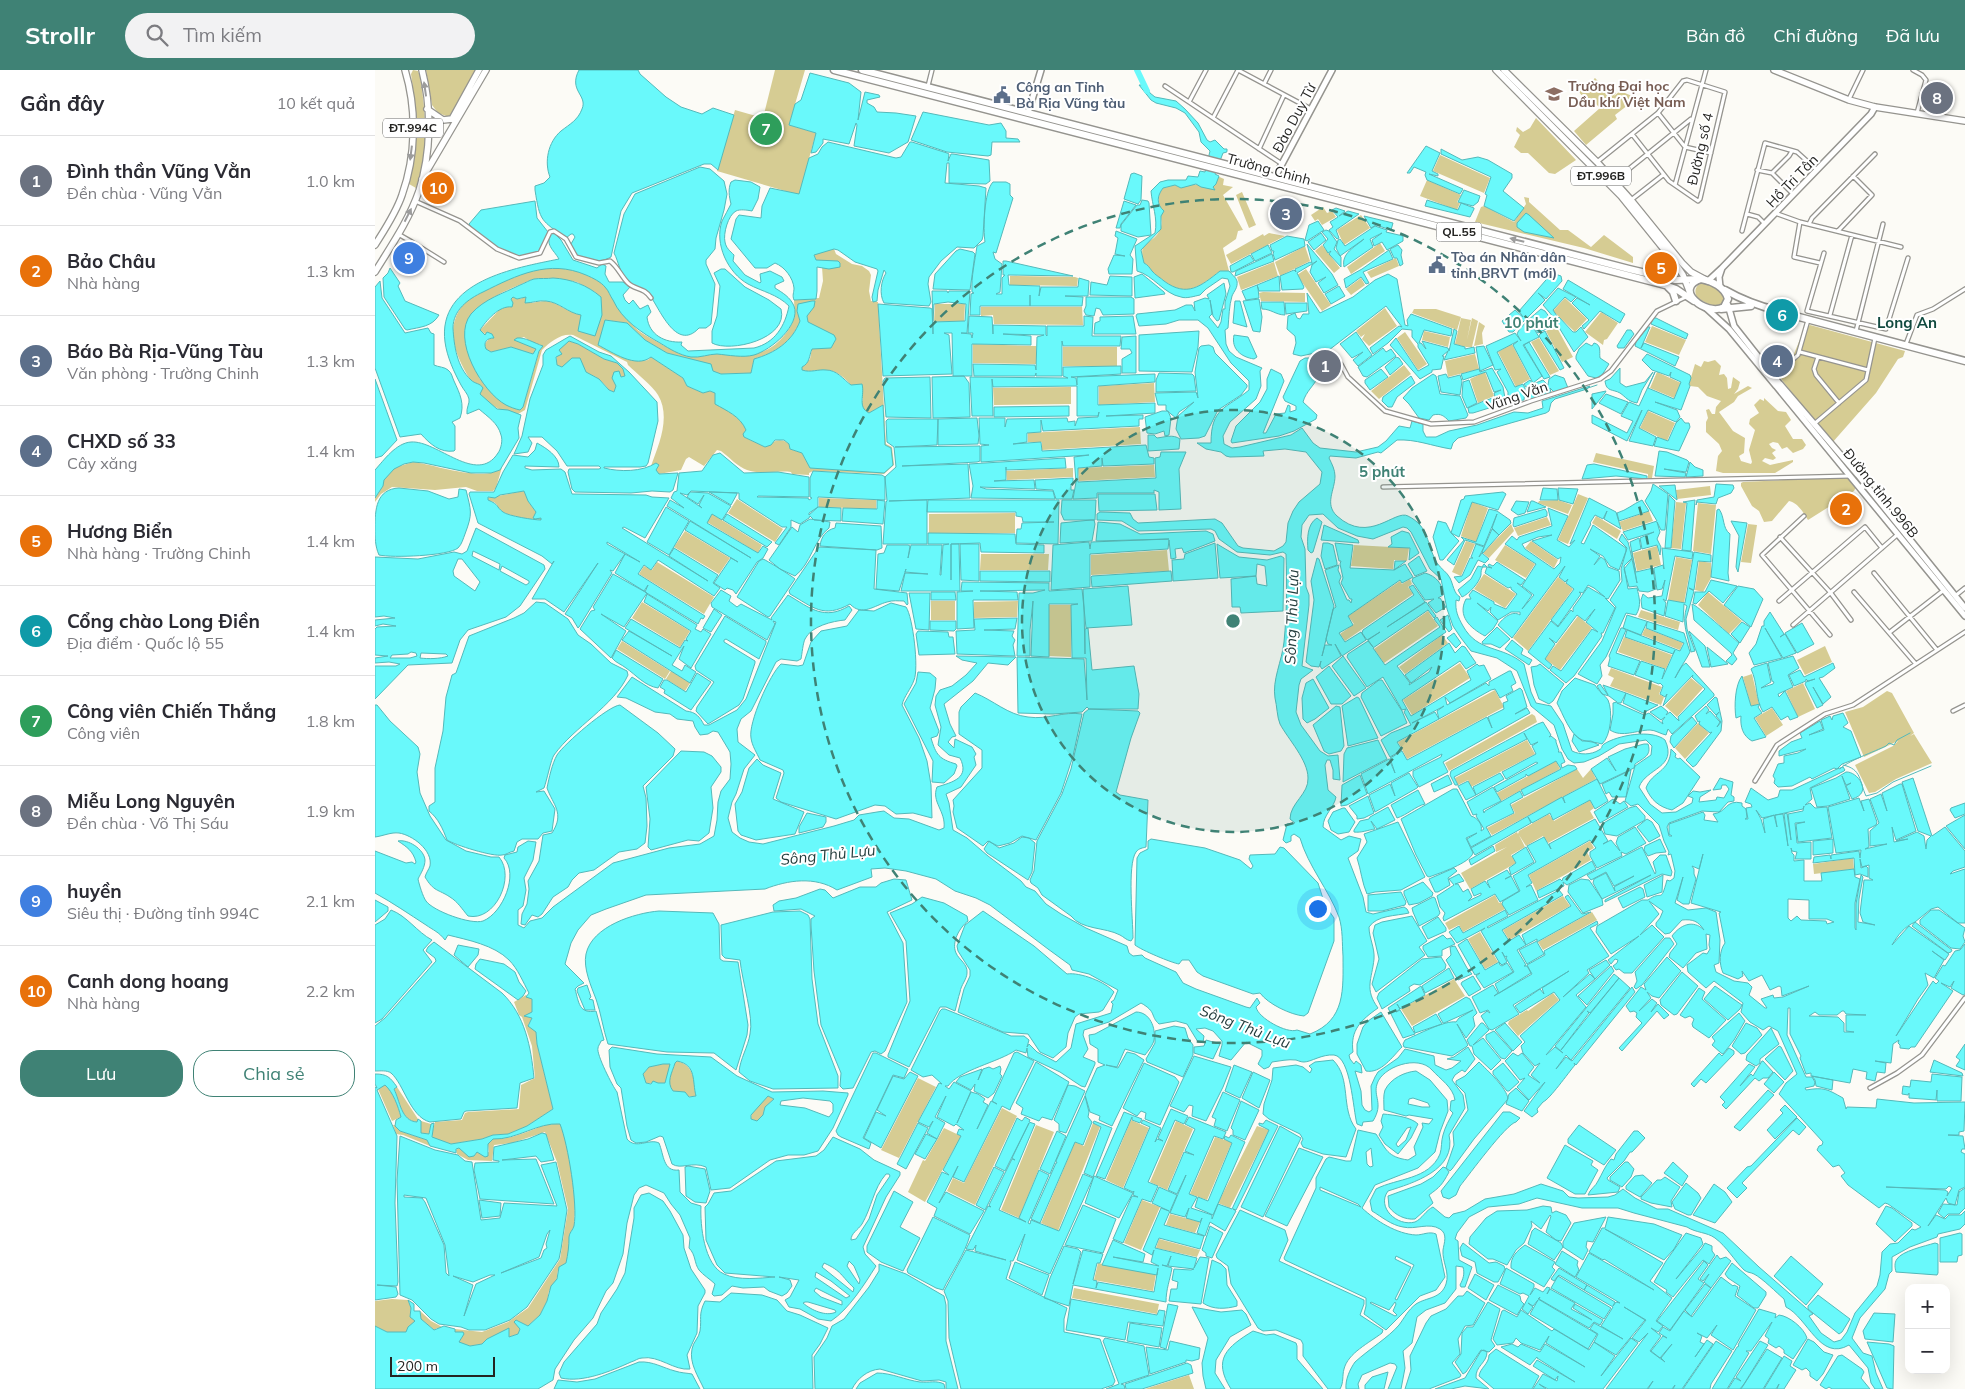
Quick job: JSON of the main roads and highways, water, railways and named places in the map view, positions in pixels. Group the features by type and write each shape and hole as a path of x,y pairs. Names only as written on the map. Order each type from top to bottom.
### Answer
{"highway":[{"name":"Trường Chinh","path":"834,70 1149,147 1665,285 1688,295 1694,301 1704,306"},
{"name":"Trường Chinh","path":"862,70 1027,116"},
{"name":"Trường Chinh","path":"1274,180 1662,277 1685,281 1701,279"},
{"path":"1688,295 1691,286 1701,279 1756,306"},
{"path":"1665,285 1673,292 1675,301"},
{"path":"1717,310 1724,307 1728,299 1725,291 1720,287"},
{"path":"1704,306 1717,310 1744,305 1756,306 1965,360"}],"main road":[{"name":"ĐT.994C","path":"375,246 398,206 410,165 413,117 405,70"},
{"name":"ĐT.994C","path":"375,272 398,234 415,200 421,181 428,144 427,109 422,70"},
{"path":"421,181 479,70"},
{"path":"454,120 486,70"},
{"path":"1027,116 1041,70"},
{"name":"Đào Duy Từ","path":"1274,180 1333,70"},
{"name":"ĐT.996B","path":"1497,70 1597,162 1631,200 1682,263 1691,272 1708,281"},
{"name":"ĐT.996B","path":"1504,70 1621,196 1675,263 1685,281 1688,295"},
{"path":"1774,70 1785,72 1849,100 1875,107 1965,121"},
{"name":"Hồ Tri Tân","path":"1708,281 1871,114 1875,107"},
{"path":"427,109 443,120 454,120"},
{"path":"1662,277 1672,274 1675,270 1675,263"},
{"path":"1720,287 1719,277 1722,268"},
{"name":"Đường tỉnh 996B","path":"1728,299 1731,320 1736,329 1778,385 1850,476 1863,487 1965,608"},
{"name":"Đường tỉnh 996B","path":"1704,306 1729,329 1858,476 1863,487 1897,535 1965,616"}],"water":[{"path":"579,70 638,70 666,97 681,107 702,114 713,108 734,115 718,170 711,164 704,164 632,193 621,211 611,257 600,261 582,258 571,244 575,237 573,234 566,238 543,219 538,208 535,190 535,186 544,183 550,177 547,159 550,146 561,131 576,119 582,109 583,100 576,83"},
{"path":"810,73 849,83 861,92 858,120 865,92 879,95 880,97 867,100 867,103 874,107 877,112 916,116 908,142 889,153 854,146 856,123 849,144 823,139 823,143 816,152 811,153 816,133 789,125 795,104 801,100"},
{"path":"1139,85 1145,85 1155,97 1176,101 1198,123 1207,140 1210,142 1215,140 1224,149 1227,149 1227,152 1223,153 1215,174 1219,176 1213,187 1215,190 1196,184 1181,188 1175,185 1163,188 1158,200 1164,211 1161,216 1161,229 1141,250 1144,263 1153,272 1164,281 1180,289 1193,288 1200,285 1220,271 1229,271 1237,281 1230,304 1228,328 1225,330 1226,344 1229,351 1236,357 1262,368 1260,371 1261,386 1256,399 1230,422 1223,436 1224,444 1232,448 1240,447 1291,435 1302,428 1313,443 1320,448 1356,452 1378,447 1399,426 1410,428 1412,421 1423,424 1423,431 1426,437 1436,437 1449,431 1477,425 1514,412 1528,413 1543,408 1542,401 1590,386 1587,389 1555,399 1546,413 1458,438 1453,443 1451,449 1397,440 1381,453 1378,452 1356,458 1330,456 1335,476 1331,507 1337,516 1349,524 1360,527 1370,527 1403,515 1415,520 1420,525 1427,536 1433,556 1449,576 1455,591 1460,597 1459,601 1456,600 1458,617 1469,635 1483,645 1516,658 1524,664 1531,692 1536,703 1551,706 1563,724 1572,751 1582,754 1593,753 1610,741 1635,734 1652,735 1665,740 1668,749 1664,762 1639,787 1650,804 1662,813 1676,812 1692,803 1693,798 1688,796 1693,791 1711,790 1700,797 1699,802 1716,800 1717,797 1724,798 1729,789 1726,785 1722,785 1721,789 1713,790 1720,778 1733,782 1731,795 1734,797 1734,801 1728,802 1719,812 1702,811 1669,823 1667,827 1669,836 1672,836 1669,834 1669,824 1703,812 1705,815 1704,820 1718,822 1713,814 1718,813 1729,804 1736,802 1742,803 1742,806 1746,809 1747,818 1745,819 1748,819 1746,808 1752,807 1751,804 1745,802 1751,788 1768,800 1778,797 1780,790 1792,790 1843,767 1844,771 1810,788 1812,799 1805,805 1810,803 1815,808 1827,807 1832,838 1798,842 1796,824 1805,822 1795,823 1797,843 1811,842 1811,859 1795,859 1797,852 1792,851 1791,848 1794,861 1804,860 1804,881 1822,881 1821,873 1854,869 1855,877 1860,879 1855,903 1856,930 1856,904 1861,875 1863,877 1859,899 1858,922 1875,925 1863,922 1860,913 1864,880 1873,880 1869,878 1869,865 1862,867 1860,859 1861,868 1866,866 1868,868 1868,877 1860,874 1855,875 1854,858 1813,863 1814,857 1830,855 1831,859 1831,855 1859,851 1860,858 1861,850 1836,853 1828,807 1859,798 1864,811 1861,801 1869,799 1877,822 1876,825 1868,829 1869,847 1865,849 1887,844 1870,846 1870,831 1879,823 1870,799 1881,794 1887,811 1882,793 1902,784 1916,831 1896,840 1892,827 1894,842 1908,839 1896,841 1917,832 1924,836 1926,849 1927,840 1931,836 1918,831 1902,782 1913,778 1932,836 1945,827 1965,851 1965,867 1950,874 1965,869 1965,923 1958,923 1938,907 1931,909 1904,929 1892,945 1909,926 1949,954 1945,960 1932,951 1944,960 1934,978 1925,973 1928,985 1896,1036 1933,981 1936,984 1939,981 1935,978 1943,965 1945,966 1955,951 1960,950 1965,944 1965,994 1963,995 1951,988 1954,981 1950,987 1941,983 1953,991 1915,1047 1909,1049 1900,1048 1899,1040 1893,1044 1891,1063 1875,1061 1886,1063 1885,1073 1877,1072 1875,1081 1866,1079 1867,1072 1853,1069 1850,1083 1811,1076 1811,1073 1806,1074 1801,1056 1790,1034 1790,1008 1788,1008 1787,1035 1806,1077 1812,1077 1815,1082 1814,1086 1805,1088 1806,1090 1821,1089 1833,1093 1843,1098 1846,1109 1847,1107 1876,1108 1877,1099 1914,1103 1965,1102 1964,1131 1959,1132 1959,1135 1948,1135 1963,1136 1965,1149 1962,1149 1961,1152 1965,1154 1965,1187 1959,1190 1955,1205 1948,1203 1946,1198 1928,1226 1936,1215 1945,1219 1949,1215 1961,1215 1965,1211 1965,1224 1960,1229 1938,1234 1937,1237 1910,1247 1892,1257 1892,1271 1889,1274 1885,1289 1860,1318 1852,1338 1863,1353 1872,1356 1876,1373 1883,1389 1875,1389 1871,1383 1868,1368 1849,1345 1839,1349 1830,1348 1822,1343 1794,1312 1786,1307 1784,1299 1757,1276 1744,1270 1723,1245 1712,1236 1618,1208 1582,1208 1537,1198 1519,1204 1488,1207 1469,1217 1457,1233 1455,1239 1458,1241 1459,1260 1472,1267 1465,1287 1460,1285 1464,1272 1463,1267 1456,1266 1456,1289 1445,1303 1426,1310 1417,1317 1412,1343 1403,1351 1405,1368 1401,1389 1388,1389 1397,1367 1395,1364 1390,1363 1362,1375 1358,1384 1359,1389 1346,1389 1348,1375 1355,1362 1395,1330 1413,1306 1437,1295 1444,1289 1446,1284 1447,1275 1443,1254 1444,1233 1440,1229 1431,1226 1408,1228 1394,1224 1372,1211 1370,1201 1376,1189 1420,1174 1435,1163 1440,1154 1442,1137 1453,1113 1450,1110 1451,1101 1455,1100 1452,1091 1426,1065 1410,1063 1393,1068 1380,1078 1377,1084 1378,1109 1373,1121 1363,1122 1362,1126 1357,1124 1348,1074 1340,1058 1330,1055 1304,1062 1293,1060 1272,1062 1269,1067 1264,1069 1258,1064 1262,1056 1262,1050 1246,1042 1231,1060 1219,1056 1222,1041 1213,1031 1205,1028 1196,1029 1204,1036 1203,1042 1198,1042 1187,1024 1176,1021 1159,1024 1151,1011 1141,1003 1109,1022 1084,1030 1083,1035 1088,1049 1083,1057 1095,1062 1085,1087 1060,1072 1028,1057 1027,1048 1026,1053 1016,1050 961,1075 948,1086 945,1086 949,1089 954,1082 971,1091 957,1123 971,1092 985,1099 983,1102 988,1105 977,1129 991,1101 997,1104 992,1101 1014,1053 1017,1052 1034,1061 1010,1110 1002,1106 964,1182 953,1177 958,1166 939,1203 946,1192 984,1211 970,1234 934,1216 937,1208 927,1202 942,1172 949,1175 943,1170 961,1136 957,1134 959,1129 964,1130 956,1124 954,1126 937,1117 946,1096 935,1117 945,1123 937,1139 927,1133 933,1121 929,1127 918,1122 939,1083 942,1084 932,1075 923,1077 911,1070 940,1011 945,1009 1011,1036 1024,1036 1029,1040 1027,1047 1029,1044 1037,1052 1056,1062 1071,1048 1076,1024 1111,1013 1113,1004 1111,1002 1114,1000 1118,990 1089,974 1072,970 1070,965 990,905 955,891 936,879 885,868 871,869 872,877 837,890 820,883 801,881 783,883 765,889 646,895 591,915 578,930 571,943 565,964 584,983 575,989 581,1006 586,1011 596,1011 604,1040 601,1041 598,1051 605,1070 617,1092 627,1139 634,1144 659,1143 667,1166 674,1170 679,1170 680,1192 691,1203 701,1206 701,1223 708,1254 717,1269 724,1274 742,1278 775,1277 725,1273 717,1265 706,1240 705,1207 714,1193 731,1191 776,1161 816,1156 824,1150 833,1137 860,1149 874,1160 900,1172 863,1247 865,1254 876,1266 844,1310 831,1321 818,1319 800,1309 789,1307 785,1300 790,1297 799,1280 779,1277 790,1280 792,1286 782,1296 764,1287 743,1288 732,1286 722,1295 714,1296 712,1294 715,1284 702,1274 697,1267 693,1253 689,1248 690,1238 680,1215 664,1193 646,1185 639,1188 634,1195 627,1223 623,1254 613,1283 606,1291 593,1318 574,1340 555,1369 553,1380 538,1389 375,1389 375,1326 387,1332 406,1332 408,1327 415,1321 410,1317 411,1308 408,1300 414,1304 414,1311 420,1311 421,1319 434,1330 444,1326 455,1329 455,1332 463,1332 464,1334 459,1342 470,1346 482,1344 487,1339 509,1328 509,1337 518,1334 520,1329 514,1322 516,1320 528,1326 540,1315 547,1301 551,1286 557,1279 559,1267 566,1263 569,1236 574,1226 575,1204 572,1175 560,1124 544,1126 511,1137 493,1139 488,1144 488,1156 485,1157 477,1152 474,1156 469,1157 459,1148 456,1149 456,1153 430,1146 427,1140 400,1131 395,1126 396,1120 401,1117 393,1095 385,1085 377,1090 397,1136 395,1203 398,1282 397,1286 377,1285 396,1287 398,1294 396,1297 375,1300 375,1087 377,1088 375,1074 385,1075 395,1084 397,1087 394,1089 404,1114 412,1121 417,1122 418,1119 421,1121 421,1133 429,1134 431,1124 434,1123 432,1137 451,1144 482,1139 493,1135 508,1134 527,1126 553,1109 537,1044 536,1032 528,1026 532,1018 524,1016 532,1012 532,999 526,997 529,993 515,967 496,950 448,935 445,940 436,931 375,893 375,851 406,863 412,862 415,864 415,858 411,852 398,841 415,846 422,852 425,860 424,868 418,879 426,901 444,913 477,922 490,917 497,910 507,892 510,873 504,858 505,855 517,852 518,847 528,841 536,842 533,860 524,878 526,890 523,906 518,910 518,925 524,928 530,921 542,918 553,907 613,863 669,848 700,844 714,836 718,802 721,791 730,779 731,764 730,752 718,732 713,731 700,735 693,721 677,719 670,714 655,712 626,698 617,697 632,677 686,711 695,714 704,725 709,725 737,710 746,699 776,622 773,621 775,624 767,640 712,607 711,603 721,590 731,596 729,601 737,607 741,604 772,620 771,618 788,595 810,608 825,613 849,606 852,610 845,620 823,625 808,634 804,641 801,659 797,661 781,659 776,662 751,711 741,719 737,729 738,742 755,755 744,769 728,818 732,832 740,838 749,842 763,844 854,820 859,815 884,811 894,818 909,819 939,830 944,828 943,817 936,797 937,787 958,778 963,770 963,765 960,758 949,755 938,745 941,727 935,705 936,696 940,690 952,686 966,675 977,663 962,660 956,656 1016,657 1008,665 988,663 973,681 944,704 956,736 952,737 948,742 954,748 955,739 972,747 976,754 974,757 976,765 961,787 946,794 953,830 967,838 1026,887 1035,891 1046,904 1061,914 1086,928 1127,946 1129,953 1133,956 1142,955 1176,972 1183,983 1250,1008 1257,998 1260,1003 1256,1007 1262,1016 1280,1027 1292,1031 1297,1030 1310,1034 1322,1028 1336,1012 1340,1002 1343,980 1342,936 1339,917 1308,858 1300,838 1294,834 1291,836 1291,841 1286,843 1283,840 1287,824 1295,823 1290,819 1291,813 1308,784 1305,764 1280,724 1274,691 1285,631 1287,598 1286,554 1283,552 1270,555 1237,552 1219,539 1215,531 1211,529 1138,531 1122,521 1097,520 1097,514 1100,512 1130,513 1138,523 1215,519 1222,523 1238,546 1274,551 1286,542 1288,523 1293,511 1299,502 1320,484 1322,472 1306,452 1285,449 1263,451 1264,456 1230,457 1221,452 1206,449 1197,443 1211,443 1212,431 1217,415 1249,390 1249,381 1231,363 1208,328 1198,320 1179,320 1166,324 1139,326 1137,314 1175,310 1186,305 1192,305 1195,311 1194,302 1205,298 1209,299 1207,295 1224,283 1226,294 1219,320 1217,321 1213,316 1210,300 1212,314 1209,317 1218,328 1223,309 1225,309 1230,286 1228,279 1222,278 1200,295 1183,298 1169,292 1148,276 1137,271 1135,246 1155,233 1156,227 1151,191 1160,182 1186,180 1188,176 1198,177 1200,171 1205,172 1210,151 1201,142 1199,132 1185,113 1176,108 1151,100","holes":["1323,514 1338,528 1357,536 1373,539 1403,527 1407,528 1411,532 1430,569 1441,579 1447,609 1453,626 1461,638 1471,651 1497,658 1517,671 1531,706 1554,725 1562,749 1568,759 1574,763 1584,762 1599,756 1619,744 1646,740 1652,746 1651,755 1635,766 1625,801 1631,806 1638,804 1659,825 1669,852 1668,855 1671,854 1675,871 1674,878 1670,881 1667,880 1661,895 1648,900 1642,900 1597,926 1596,932 1611,954 1639,936 1608,960 1611,964 1615,959 1618,960 1613,966 1616,970 1619,969 1624,973 1632,973 1664,937 1652,925 1640,935 1659,914 1649,901 1663,911 1656,926 1665,934 1670,933 1682,920 1692,920 1700,924 1704,930 1691,924 1683,926 1675,932 1672,936 1677,944 1669,957 1683,968 1696,953 1707,949 1706,934 1710,935 1710,949 1707,954 1703,953 1687,965 1688,972 1706,988 1714,981 1743,1003 1741,1012 1750,1022 1763,1030 1769,1026 1778,1031 1797,1074 1786,1083 1779,1094 1823,1142 1817,1150 1833,1167 1839,1165 1845,1173 1841,1176 1848,1185 1879,1208 1885,1203 1888,1204 1921,1227 1915,1230 1912,1229 1898,1243 1890,1244 1882,1252 1877,1286 1855,1313 1847,1332 1841,1340 1834,1342 1821,1333 1809,1316 1813,1314 1723,1233 1668,1209 1657,1209 1635,1198 1623,1189 1615,1195 1608,1197 1578,1198 1569,1197 1563,1191 1541,1184 1514,1194 1485,1199 1465,1211 1453,1214 1449,1218 1433,1207 1415,1222 1401,1222 1390,1214 1385,1203 1388,1191 1409,1184 1431,1173 1440,1166 1446,1157 1450,1147 1449,1135 1465,1108 1463,1095 1452,1080 1462,1070 1465,1072 1475,1059 1468,1047 1454,1057 1447,1059 1461,1061 1446,1070 1435,1065 1434,1056 1405,1049 1398,1058 1378,1072 1375,1077 1371,1086 1372,1110 1369,1112 1362,1105 1361,1091 1355,1071 1362,1073 1361,1065 1356,1061 1354,1064 1349,1055 1353,1052 1353,1038 1358,1026 1378,1008 1370,989 1374,955 1369,927 1372,923 1382,918 1409,913 1404,907 1373,914 1366,912 1363,897 1348,858 1358,851 1361,839 1349,836 1341,840 1323,827 1323,823 1336,797 1328,790 1325,765 1327,760 1330,760 1333,779 1340,780 1338,755 1328,756 1320,751 1301,725 1296,712 1301,679 1313,670 1302,666 1309,605 1309,595 1306,587 1305,549 1301,537 1302,525 1309,515","1804,806 1803,811 1788,814 1791,840 1787,813 1784,814 1788,846 1783,814 1777,815 1803,809","1756,810 1762,818 1771,816 1763,819 1765,833 1761,819","1703,854 1691,903 1721,912 1719,913 1725,943 1720,958 1723,973 1738,979 1743,976 1742,971 1749,981 1762,975 1770,990 1781,987 1782,996 1809,986 1783,997 1774,998 1773,995 1761,999 1767,1008 1765,1008 1749,995 1752,987 1748,983 1734,981 1716,972 1714,965 1719,963 1720,940 1716,912 1706,908 1688,910 1675,903 1683,877 1677,900 1683,904 1689,904 1696,879 1692,866 1699,869","1788,899 1809,900 1809,919 1827,919 1834,922 1827,924 1826,921 1801,920 1797,916 1791,921 1788,918","1842,1011 1846,1014 1866,1015 1846,1015 1846,1031 1854,1032 1844,1032 1844,1023 1838,1017 1809,1016 1815,1012 1819,1015 1837,1015","886,1174 889,1174 890,1176 877,1195 869,1219 856,1239 851,1240 852,1235 862,1224","1949,1186 1952,1188 1947,1196 1948,1192 1945,1190 1886,1187 1946,1189","849,1261 854,1266 860,1280 859,1284 847,1266","824,1263 838,1271 854,1288 853,1292 822,1267","816,1272 850,1296 846,1298 815,1277","816,1288 842,1301 842,1305 821,1297 814,1291","808,1302 835,1310 836,1312 828,1314 819,1312 803,1303"]},
{"path":"923,112 989,125 1001,123 1006,131 1006,138 1018,139 1020,142 992,142 991,155 988,156 947,152 911,140"},
{"path":"828,142 896,158 901,157 910,142 912,142 949,154 948,161 951,154 989,160 990,181 986,184 949,183 949,163 947,163 945,183 986,188 983,236 982,240 974,248 957,247 941,261 929,277 928,284 931,302 929,306 884,303 881,292 886,273 884,270 877,301 873,302 872,297 877,269 855,262 834,249 814,255 816,260 838,261 840,263 840,267 829,269 817,267 816,299 794,300 793,284 785,270 775,263 767,268 755,268 731,239 736,219 739,215 761,218 762,206 770,188 799,194 809,158 818,154"},
{"path":"1426,146 1440,153 1432,171 1438,174 1438,176 1429,174 1463,189 1460,194 1427,180 1426,172 1414,167 1410,173 1407,173"},
{"path":"1441,149 1462,160 1478,157 1488,160 1512,174 1512,178 1503,191 1524,208 1514,221 1484,206 1487,195 1485,194 1491,177 1441,154"},
{"path":"700,167 710,169 724,181 727,194 715,249 706,260 715,284 711,324 706,328 699,328 691,334 683,335 676,332 669,325 649,294 626,279 614,253 624,214 635,194"},
{"path":"1134,173 1142,176 1141,200 1138,204 1124,199 1131,174"},
{"path":"735,180 751,182 760,187 758,199 752,211 736,211 731,216 727,225 725,242 727,248 734,255 733,261 745,275 760,283 760,274 770,271 782,277 784,281 775,285 775,288 792,303 795,313 789,329 783,336 768,348 750,356 717,354 691,357 667,347 633,325 622,314 601,283 591,277 572,270 559,269 533,271 521,275 472,298 462,306 456,316 453,328 459,363 466,375 483,388 480,394 497,409 508,410 521,415 518,428 519,438 500,470 491,473 471,473 424,463 413,462 404,464 394,469 384,480 383,486 375,498 375,470 400,445 411,442 421,443 456,459 479,465 489,462 498,453 502,437 495,424 479,409 467,414 468,397 453,370 446,348 446,321 453,305 466,291 483,281 521,267 559,259 549,244 551,233 554,233 561,240 573,260 597,268 602,264 606,266 605,274 609,282 623,282 630,287 623,295 629,304 633,300 640,309 648,305 651,312 647,317 648,323 654,333 670,341 682,342 681,345 688,351 754,348 773,338 782,327 789,306 770,293 741,279 734,273 721,248 720,230 722,221 731,204 730,185"},
{"path":"993,182 1006,182 1010,184 1010,195 1013,198 996,253 993,252 995,259 1002,264 1000,292 996,294 1002,294 1002,278 1005,275 1003,275 1003,261 1006,261 1073,276 1008,275 1009,285 1040,286 1039,296 1041,287 1078,287 1079,278 1089,281 1088,296 1065,296 1083,297 1082,306 980,306 980,315 970,315 971,294 974,293 972,292 972,281 977,246 985,242 984,220 986,202"},
{"path":"1464,190 1480,196 1478,202 1473,206 1458,202"},
{"path":"1142,200 1149,203 1151,235 1138,237 1121,231 1121,225 1137,205 1140,205"},
{"path":"1427,200 1458,210 1461,203 1474,209 1470,217 1425,206"},
{"path":"535,201 537,218 548,232 539,251 529,255 519,257 506,253 485,239 469,224 481,210"},
{"path":"1124,201 1136,205 1120,228 1116,228"},
{"path":"1336,208 1345,211 1339,216 1348,211 1359,214 1336,230 1339,238 1337,239 1329,230 1333,227 1330,222 1338,217 1332,210"},
{"path":"1526,213 1554,238 1524,232 1517,227 1517,223"},
{"path":"1364,216 1393,223 1391,230 1376,225 1371,228"},
{"path":"1318,221 1324,230 1307,241 1305,240 1309,225"},
{"path":"1375,226 1387,230 1386,232 1403,236 1403,241 1387,250 1382,242 1374,246 1372,240 1382,233 1370,239 1373,247 1344,267 1347,254 1364,239 1340,256 1336,248 1338,240 1340,239 1345,246"},
{"path":"1116,231 1137,239 1130,255 1133,259 1132,274 1109,274 1108,269 1114,255 1125,256 1115,254 1118,238 1115,236"},
{"path":"1329,231 1337,242 1334,249 1341,257 1341,267 1329,254 1331,251 1328,253 1323,245 1328,239 1322,232"},
{"path":"1321,233 1326,240 1314,250 1308,242"},
{"path":"1287,236 1304,239 1305,246 1275,260 1274,251 1272,251 1270,245"},
{"path":"1307,244 1332,274 1338,285 1324,293 1318,283 1326,277 1316,282 1310,272 1312,265 1317,261 1297,273 1304,287 1303,289 1282,290 1280,276 1294,270 1296,272 1295,269 1310,262 1312,263"},
{"path":"1268,245 1272,253 1255,261 1251,254"},
{"path":"1398,245 1402,250 1403,264 1400,266 1390,249"},
{"path":"960,249 975,254 970,290 933,289 935,274"},
{"path":"1389,250 1393,259 1363,272 1369,283 1366,284 1361,277 1346,288 1344,279"},
{"path":"1272,254 1274,261 1235,276 1236,271"},
{"path":"1250,255 1254,261 1231,272 1230,266"},
{"path":"390,268 400,283 398,286 405,301 439,315 433,322 421,327 405,329 384,297 383,278"},
{"path":"725,269 745,287 781,309 781,319 776,328 767,336 744,345 720,346 712,343 712,331 717,316 720,286 714,273"},
{"path":"1552,273 1561,276 1562,281 1546,299 1538,293 1545,300 1513,332 1509,332 1502,321 1515,310 1523,317 1519,311"},
{"path":"1142,274 1165,294 1135,298 1134,277"},
{"path":"1388,274 1397,279 1405,325 1408,326 1407,320 1411,314 1452,329 1451,336 1424,330 1419,343 1426,349 1422,341 1448,348 1449,351 1454,329 1457,331 1454,344 1465,347 1465,349 1474,347 1475,353 1444,360 1448,351 1442,356 1444,356 1441,369 1432,370 1432,372 1420,379 1390,345 1396,338 1418,371 1429,365 1412,337 1412,330 1402,329 1373,354 1370,348 1399,326 1402,327 1386,306 1329,350 1301,356 1293,354 1296,343 1295,336 1287,329 1288,316 1295,313 1297,318 1300,319 1303,314 1309,314 1307,293 1320,313 1353,297 1375,280"},
{"path":"1110,276 1132,277 1132,296 1090,295 1091,282 1107,285"},
{"path":"1279,276 1280,291 1259,291 1258,288 1259,298 1246,300 1242,291"},
{"path":"553,278 578,283 596,293 601,297 602,315 595,336 578,331 581,315 551,302 525,303 526,297 517,299 513,297 511,299 512,307 502,308 489,318 480,330 485,335 487,332 492,334 494,338 485,342 486,349 491,352 511,347 533,354 536,349 514,340 517,338 526,339 543,346 539,351 523,407 520,410 516,409 506,405 497,398 479,377 467,350 466,325 471,314 476,309 494,297 532,279"},
{"path":"1568,280 1625,314 1620,323 1600,311 1584,329 1582,326 1589,320 1572,303 1577,298 1590,305 1563,289"},
{"path":"380,281 382,298 405,333 428,328 434,334 434,365 445,368 450,372 461,399 460,418 452,422 455,426 454,451 444,451 436,447 421,434 400,437 375,368 375,287"},
{"path":"1339,286 1345,296 1331,304 1325,294"},
{"path":"1558,288 1576,297 1571,302 1565,297 1553,310 1557,316 1555,319 1543,305"},
{"path":"932,291 947,291 948,293 949,291 970,291 967,333 961,333 971,334 972,338 973,333 968,333 969,316 992,317 993,334 993,325 1046,326 1047,336 1047,326 1084,326 1084,316 1093,317 1092,336 1121,336 1120,346 1063,346 1062,341 1062,376 1036,376 1036,373 1035,376 974,376 973,364 1035,365 1036,370 1037,337 1044,335 1003,334 1031,336 1031,345 972,344 972,376 953,376 952,333 944,333 949,335 952,374 883,376 878,304 932,309 933,334 933,322 965,321 966,304 948,302 934,304 933,321"},
{"path":"1086,297 1131,297 1134,299 1134,314 1103,315 1100,309 1096,308 1094,316 1086,315 1084,311"},
{"path":"1259,299 1262,317 1260,332 1253,331 1243,301"},
{"path":"815,301 814,307 807,316 808,322 834,335 836,339 831,348 812,349 808,361 802,367 802,370 830,370 837,373 851,385 862,384 862,404 869,413 883,405 885,445 891,448 893,465 884,473 810,468 802,453 790,449 789,444 784,440 775,440 771,445 765,447 744,437 743,434 746,430 740,421 733,414 715,404 715,393 710,391 703,393 687,386 683,378 651,357 645,360 631,360 598,345 605,320 627,323 645,340 667,353 711,364 713,371 721,374 751,373 754,359 782,346 797,328 800,321 797,311 798,304"},
{"path":"1235,301 1240,301 1247,327 1233,323"},
{"path":"1261,302 1284,302 1285,315 1262,309"},
{"path":"1285,303 1307,303 1307,311 1286,314"},
{"path":"1541,309 1545,311 1555,325 1538,333 1530,322 1539,337 1523,345 1542,376 1533,383 1513,345 1518,341 1497,352 1515,387 1523,384 1525,388 1524,400 1508,402 1508,392 1497,372 1501,369 1495,370 1486,346 1515,333 1521,341 1517,334 1519,331"},
{"path":"1133,316 1136,334 1094,334 1095,323 1100,321 1100,317"},
{"path":"1559,317 1573,332 1576,332 1581,327 1588,337 1574,352 1555,321"},
{"path":"1653,318 1688,334 1686,339 1651,324"},
{"path":"1648,327 1650,327 1641,348 1644,343 1679,357 1675,366 1635,346"},
{"path":"1627,330 1631,330 1634,334 1624,348 1618,348 1617,346"},
{"path":"1199,331 1198,347 1192,372 1139,371 1139,335"},
{"path":"1545,331 1564,368 1560,370 1539,336"},
{"path":"1356,332 1372,355 1358,366 1353,360 1363,352 1352,358 1340,344"},
{"path":"1234,335 1248,337 1257,357 1254,359 1249,358 1238,352 1233,340"},
{"path":"570,336 599,352 611,356 657,402 658,421 646,466 604,468 631,470 644,468 656,463 659,465 656,470 659,474 678,473 673,490 670,492 631,493 575,492 572,489 569,469 599,469 601,468 599,466 567,466 557,451 542,437 528,437 532,443 528,452 514,454 522,436 530,399 543,365 543,355 546,350","holes":["569,341 604,359 617,363 623,369 625,376 621,377 619,371 614,372 612,378 616,386 614,392 609,390 599,379 586,372 580,358 572,358 562,367 557,365 556,357 562,354 559,350"]},
{"path":"1136,336 1136,373 1122,373 1122,359 1132,353 1130,349 1121,349 1122,337"},
{"path":"1529,342 1550,377 1544,379 1524,345"},
{"path":"1586,343 1592,346 1594,343 1597,344 1600,349 1600,358 1609,364 1602,375 1596,378 1588,376 1576,359 1579,349"},
{"path":"1209,345 1213,347 1215,353 1247,387 1241,395 1218,410 1205,436 1181,439 1176,429 1178,416 1194,402 1179,412 1176,418 1166,410 1166,405 1158,405 1155,393 1196,392 1198,398 1195,372 1199,348"},
{"path":"1484,346 1493,365 1480,371 1476,347"},
{"path":"1383,348 1386,352 1391,349 1396,356 1367,377 1363,376 1358,367"},
{"path":"1647,354 1690,375 1691,378 1681,410 1655,402 1677,410 1680,417 1676,422 1648,410 1639,428 1656,437 1653,446 1629,441 1642,410 1627,441 1592,423 1592,415 1627,433 1633,421 1621,416 1629,402 1639,406 1655,372 1648,388 1674,399 1681,382 1670,377 1671,372 1669,376 1652,370 1642,360"},
{"path":"1396,357 1403,364 1390,375 1385,367"},
{"path":"1309,358 1319,375 1303,402 1317,415 1316,419 1294,431 1279,436 1232,443 1236,426 1260,402 1267,389 1267,379 1271,369 1281,374 1284,381 1263,433 1266,433 1276,414 1285,413 1288,405 1290,406 1290,412 1296,410 1296,406 1285,401 1283,397 1300,361"},
{"path":"1121,366 1121,374 1071,377 1076,378 1077,385 1077,377 1155,374 1155,382 1098,386 1098,405 1155,403 1155,413 1106,416 1143,415 1143,419 1139,419 1139,426 1043,431 1041,420 1041,432 1027,433 1027,442 1013,444 1041,442 1042,451 1146,445 1149,457 1154,458 1154,464 1103,466 1102,458 1102,466 1078,468 1078,482 1156,478 1155,458 1160,457 1161,452 1186,452 1179,469 1181,509 1159,510 1159,492 1154,490 1154,493 1097,493 1097,498 1073,499 1076,482 1074,457 1089,455 981,462 981,446 989,445 980,444 979,418 1005,418 1005,427 1007,419 1067,418 1068,422 1075,421 1075,426 1078,418 1098,417 1099,412 1098,416 1077,416 1077,386 993,387 992,379 993,416 972,416 970,377 1068,378 1063,376 1063,367"},
{"path":"1492,368 1503,387 1505,398 1500,405 1490,408 1487,400 1495,397 1494,393 1501,390 1494,392 1486,372 1463,380 1461,374 1479,369 1480,372"},
{"path":"1620,368 1620,383 1626,387 1645,382 1653,372 1642,390 1637,403 1620,393 1610,390 1606,385 1605,381 1610,379"},
{"path":"1381,369 1388,377 1370,390 1365,380"},
{"path":"1159,373 1192,374 1196,391 1156,392 1156,380"},
{"path":"1433,374 1436,376 1440,394 1460,396 1468,415 1466,418 1449,421 1444,416 1438,414 1433,415 1429,420 1419,418 1403,398 1412,388"},
{"path":"1446,374 1448,378 1460,375 1462,381 1460,395 1441,392 1438,376"},
{"path":"1555,375 1564,378 1568,388 1554,392 1550,388 1550,394 1529,400 1525,396 1529,386 1526,387 1524,384 1530,380 1533,384 1543,380 1548,385 1549,379"},
{"path":"964,376 969,383 970,417 933,418 932,377"},
{"path":"1411,376 1415,383 1397,397 1392,407 1388,407 1382,401 1383,397"},
{"path":"930,377 931,418 886,417 883,381 885,378"},
{"path":"375,379 397,440 382,456 375,458"},
{"path":"1469,380 1477,403 1467,408 1462,396 1463,382"},
{"path":"1606,391 1605,393 1592,409 1592,394"},
{"path":"1606,394 1628,402 1621,414 1599,403"},
{"path":"1486,400 1489,408 1469,413 1468,408"},
{"path":"1069,406 1069,416 994,417 994,407"},
{"path":"1162,411 1168,411 1171,418 1169,435 1165,436 1164,431 1155,434 1147,433 1145,417"},
{"path":"977,418 978,444 938,445 938,419"},
{"path":"1681,418 1685,423 1689,423 1690,427 1679,451 1654,446 1657,437 1668,441 1676,423"},
{"path":"888,419 938,419 937,445 895,447 980,446 980,461 977,462 902,466 968,464 970,498 889,501 927,500 927,544 883,544 887,501 885,477 896,467 894,447 887,442 886,421"},
{"path":"1148,435 1154,435 1157,438 1177,437 1180,439 1179,449 1148,451"},
{"path":"537,443 548,450 557,459 559,467 525,466 525,468 532,470 561,469 565,472 572,494 646,495 669,498 645,538 624,527 622,528 708,581 669,556 674,548 718,575 713,583 720,588 714,596 658,560 651,570 644,565 638,574 705,616 703,619 701,618 698,624 645,592 648,585 644,591 615,573 625,554 613,571 610,570 612,573 578,628 572,618 565,614 598,563 564,612 545,599 532,599 554,561 552,564 542,556 478,523 469,494 470,492 494,492 513,455 528,457 535,450","holes":["524,491 536,512 533,518 541,518 541,520 521,518 506,513 488,500 488,497 495,498 500,495","607,542 640,562 625,554 607,544"]},
{"path":"1659,451 1667,452 1689,462 1686,472 1664,469 1686,473 1685,477 1655,476"},
{"path":"720,453 744,473 778,472 809,477 809,497 757,497 808,498 809,500 812,498 810,497 810,478 813,471 882,475 885,477 885,500 818,497 818,507 841,508 841,521 814,520 810,516 800,524 791,520 791,527 779,545 775,543 787,527 782,527 739,499 739,493 690,492 708,493 731,506 722,520 712,514 707,523 758,553 763,546 768,549 736,594 733,590 727,588 725,590 714,583 731,558 738,562 685,530 690,521 751,558 667,506 670,500 684,508 671,498 674,492 677,491 679,473 702,471 713,455","holes":["690,492 687,497 698,504 704,495 699,505 702,508 680,493 687,495"]},
{"path":"1065,458 1066,468 1006,470 1006,480 994,481 1034,480 1035,489 980,487 986,489 1053,491 1055,499 971,498 973,486 969,464"},
{"path":"1690,462 1695,467 1703,470 1703,476 1686,477"},
{"path":"1594,464 1647,476 1647,479 1616,476 1582,479 1587,465"},
{"path":"1073,478 1073,483 1071,484 1071,490 1074,490 1072,499 1056,499 1053,490 1036,489 1035,480"},
{"path":"1653,484 1668,494 1665,530 1661,530 1657,522 1660,532 1657,539 1661,547 1660,555 1657,545 1642,549 1640,538 1654,532 1628,540 1623,532 1657,521 1645,501"},
{"path":"1716,484 1733,485 1734,488 1731,493 1718,498 1716,504 1697,502 1696,505 1697,500 1714,497"},
{"path":"1675,485 1677,500 1659,486"},
{"path":"399,488 428,491 449,499 458,497 459,489 466,490 470,516 461,545 452,551 420,556 379,555 375,538 378,502 386,492"},
{"path":"1543,488 1557,489 1558,500 1540,500"},
{"path":"1558,488 1578,489 1573,504 1559,500"},
{"path":"709,492 737,493 737,494 731,505"},
{"path":"1503,492 1506,494 1498,510 1472,502 1459,537 1451,533 1461,500 1465,496"},
{"path":"1098,494 1155,494 1157,510 1099,511"},
{"path":"1669,495 1675,501 1671,548 1665,548"},
{"path":"1589,498 1616,512 1621,529 1604,519 1607,511 1603,519 1595,515 1581,543 1584,544 1593,525 1626,548 1626,551 1619,570 1610,566 1603,556 1590,549 1600,556 1594,565 1601,557 1605,560 1608,567 1619,571 1620,580 1608,599 1605,598 1615,608 1603,633 1601,633 1602,636 1574,676 1566,683 1550,670 1553,666 1561,671 1592,629 1598,632 1586,622 1595,609 1585,621 1577,615 1556,643 1549,638 1555,644 1545,659 1552,665 1549,669 1528,652 1551,621 1558,627 1571,610 1573,612 1573,608 1588,587 1605,597 1588,585 1583,593 1579,592 1581,594 1558,626 1551,620 1574,589 1566,583 1568,579 1565,582 1559,577 1565,566 1512,638 1498,625 1508,616 1514,613 1520,615 1520,612 1511,612 1498,620 1490,612 1491,607 1488,611 1477,603 1498,621 1485,636 1470,625 1463,611 1466,599 1471,599 1469,595 1473,590 1494,602 1494,604 1506,609 1517,594 1511,587 1508,588 1485,573 1487,567 1492,568 1488,566 1489,564 1493,566 1497,562 1525,580 1521,585 1517,583 1532,595 1522,609 1534,595 1522,586 1536,564 1505,544 1512,536 1517,540 1519,537 1552,526 1548,508 1568,516 1557,540 1569,547 1575,540 1570,544","holes":["1552,535 1532,541 1558,559 1561,557 1560,563 1554,569 1525,549 1522,544 1538,537"]},
{"path":"877,500 885,501 883,524 842,521 843,508 877,509"},
{"path":"928,500 1059,500 1058,544 1016,543 1017,529 1021,529 1022,523 1054,522 1023,522 1022,517 1016,516 1016,512 927,512"},
{"path":"1062,500 1096,500 1095,520 1064,520 1061,513"},
{"path":"1642,500 1649,511 1619,521 1617,513"},
{"path":"1695,500 1691,551 1682,550 1687,503 1683,502"},
{"path":"1516,501 1529,502 1525,513 1518,515 1511,510"},
{"path":"1531,501 1533,501 1546,507 1527,512"},
{"path":"666,507 689,521 669,555 647,542"},
{"path":"1489,509 1497,511 1510,520 1511,523 1499,535 1492,528 1497,514 1484,546 1465,540 1454,565 1447,560 1464,540 1461,537 1476,542"},
{"path":"1545,509 1547,516 1514,527 1514,518"},
{"path":"1719,509 1727,532 1730,534 1729,581 1711,577 1717,510"},
{"path":"727,514 772,542 767,547 723,520"},
{"path":"1317,518 1322,522 1313,552 1311,553 1308,550 1308,532 1311,524"},
{"path":"810,519 830,522 829,528 820,538 805,565 795,576 780,569 769,560 792,527 798,532 800,525"},
{"path":"1094,520 1092,541 1060,543 1061,523"},
{"path":"1438,521 1446,523 1451,533 1459,541 1443,560 1440,560 1433,537"},
{"path":"1731,521 1747,523 1738,572 1736,567 1739,536"},
{"path":"1098,522 1120,524 1140,534 1206,531 1213,534 1215,541 1184,553 1182,548 1175,549 1176,558 1171,559 1169,540 1168,549 1090,554 1090,587 1051,590 1053,545 1089,542 1090,549 1091,542 1169,539 1096,541"},
{"path":"836,523 881,526 882,548 877,550 820,546 825,534 835,528"},
{"path":"1324,525 1358,540 1359,543 1321,540"},
{"path":"476,528 544,565 545,569 520,606 506,617 468,630 460,640 452,663 408,665 375,699 375,666 396,666 400,664 389,662 375,663 375,658 388,656 375,655 375,629 377,627 396,626 383,624 375,626 375,620 395,618 375,617 375,557 418,559 454,552 462,554 467,551","holes":["473,551 500,564 499,570 472,556","458,559 462,559 480,582 475,591 454,576 453,571","502,566 529,581 529,583 526,585 500,571","411,652 416,653 417,656 390,658 392,655 408,654","421,653 446,654 448,656 420,658"]},
{"path":"1492,529 1499,535 1483,553 1482,552"},
{"path":"1402,531 1409,533 1419,553 1409,560 1410,548 1388,547 1392,544 1391,537"},
{"path":"928,533 1015,534 1016,544 1044,545 1044,553 981,552 980,543 951,544 959,544 960,591 901,591 905,573 928,574 905,572 899,591 876,589 878,554 884,553 887,545 910,546 908,558 911,545 942,545 941,575 943,545 949,544 928,544"},
{"path":"1622,534 1628,542 1632,558 1624,566 1628,589 1637,588 1639,608 1636,615 1626,613 1606,657 1600,665 1602,676 1597,684 1578,674 1602,641 1616,607 1610,600 1622,581 1621,569 1627,548 1619,540"},
{"path":"1639,538 1641,549 1632,552 1636,572 1653,568 1656,589 1648,592 1639,591 1637,586 1629,587 1624,569 1632,559 1637,583 1630,542"},
{"path":"1215,543 1218,578 1173,581 1172,560 1184,559 1185,554"},
{"path":"1323,543 1333,545 1337,563 1337,565 1325,569 1321,556"},
{"path":"1335,543 1353,545 1350,568 1394,570 1405,564 1413,577 1402,583 1400,580 1348,616 1353,625 1339,633 1345,642 1361,632 1366,640 1342,656 1335,644 1341,656 1322,669 1320,666 1321,661 1319,667 1311,666 1306,662 1314,600 1311,581 1317,558 1319,559 1334,606 1333,609 1336,607 1325,570 1339,565 1338,570 1341,577 1339,582 1347,600 1351,603 1352,599 1350,599 1341,583 1343,578 1341,561 1339,561"},
{"path":"960,544 979,544 979,581 961,580"},
{"path":"1217,544 1239,557 1267,560 1281,556 1284,558 1283,611 1241,613 1240,607 1232,607 1231,579 1256,576 1220,578","holes":["1257,564 1265,566 1267,586 1257,584"]},
{"path":"1476,544 1484,547 1479,557 1482,553 1489,559 1485,563 1478,560 1470,575 1459,583 1454,577 1462,576 1470,558 1473,558 1471,557"},
{"path":"819,547 876,550 874,589 907,593 908,604 904,601 891,601 869,609 859,610 850,604 832,611 825,611 818,610 790,594 789,591"},
{"path":"1662,548 1693,552 1692,559 1675,556 1666,601 1663,599 1666,603 1664,616 1642,608 1641,600 1643,594 1648,598 1662,596 1665,580 1662,589 1657,590 1654,568 1663,565 1664,569"},
{"path":"1694,552 1711,555 1711,562 1698,561 1694,590 1689,588 1694,591 1686,619 1687,629 1695,651 1691,652 1685,624 1687,606 1684,604 1683,622 1665,616 1668,600 1685,603"},
{"path":"1419,556 1427,571 1415,576 1408,564"},
{"path":"763,559 795,579 768,617 737,597 759,561"},
{"path":"1395,561 1406,561 1394,570"},
{"path":"1484,564 1487,567 1482,568 1478,581 1471,591 1462,597 1458,590 1471,579 1478,566 1482,567"},
{"path":"980,571 1050,571 1050,582 980,581"},
{"path":"1171,571 1172,581 1092,587 1092,576"},
{"path":"1425,573 1436,578 1442,587 1443,595 1438,598 1446,607 1436,613 1428,603 1434,599 1425,600 1412,581 1413,578"},
{"path":"613,574 647,593 624,627 601,614 626,631 611,658 580,629 591,611 595,610 593,607"},
{"path":"1711,580 1737,586 1723,603 1709,591 1696,604 1693,603 1695,592 1705,592"},
{"path":"962,582 1049,583 1049,591 1082,589 1085,654 1085,629 1088,628 1092,670 1134,666 1139,694 1138,709 1089,709 1087,707 1082,712 1053,714 1018,713 1017,657 1084,659 1087,700 1086,658 1072,658 1071,605 1078,604 1049,604 1049,657 1031,656 1033,601 1030,656 1017,656 1019,593 1033,593 1045,590 980,591 1017,592 1018,600 973,600 974,628 957,629 957,592 973,591 961,591"},
{"path":"1413,585 1425,602 1387,627 1426,602 1436,616 1434,618 1428,610 1373,648 1385,665 1440,627 1434,619 1437,617 1446,632 1397,666 1410,683 1409,685 1429,672 1432,667 1411,683 1405,675 1449,643 1455,653 1462,646 1465,647 1476,663 1466,669 1460,661 1402,700 1411,716 1471,680 1467,671 1477,664 1479,666 1484,665 1491,679 1450,703 1445,697 1447,705 1486,683 1489,686 1489,682 1509,671 1511,671 1516,683 1511,686 1513,691 1500,698 1495,689 1491,690 1439,719 1397,742 1402,750 1390,757 1381,740 1391,733 1411,725 1404,712 1406,709 1402,710 1383,677 1367,687 1347,657 1348,654 1368,641 1373,647 1368,640 1380,632 1367,640 1362,633 1363,630 1414,595 1409,587","holes":["1444,706 1437,711 1439,719 1435,712 1412,723"]},
{"path":"1128,586 1132,625 1086,628 1083,589"},
{"path":"1738,586 1754,589 1763,599 1751,627 1724,605"},
{"path":"931,592 955,592 956,600 931,600"},
{"path":"909,593 930,593 929,630 916,629"},
{"path":"647,594 697,625 695,629 701,632 703,629 711,634 691,668 679,659 684,646 672,665 682,671 685,665 696,672 690,683 622,640 629,631 672,656 625,628 631,619 680,648 685,640 688,641 686,639 691,631 644,602"},
{"path":"536,602 545,603 568,619 578,635 591,644 611,663 627,671 628,675 622,686 604,707 572,735 553,757 544,788 536,792 544,791 555,809 552,831 543,833 538,839 522,839 517,842 514,851 497,855 447,840 440,824 429,811 429,806 435,802 435,768 443,731 446,697 452,675 456,673 469,636 524,613"},
{"path":"891,603 906,607 911,621 916,665 913,683 902,705 919,738 927,761 931,785 932,818 913,813 896,814 885,806 875,805 836,819 781,802 776,798 784,773 783,770 760,760 753,747 751,738 756,711 771,678 781,664 803,665 811,642 821,631 847,626 859,610 874,611"},
{"path":"1692,604 1739,643 1733,653 1737,659 1732,665 1726,661 1732,655 1731,653 1694,620"},
{"path":"714,609 722,615 711,632 703,628"},
{"path":"1770,612 1784,634 1780,637 1785,634 1796,653 1783,658 1765,628 1782,658 1754,665 1749,653 1756,644 1762,626 1764,626 1764,621"},
{"path":"1448,615 1452,629 1449,632 1440,620"},
{"path":"1627,615 1684,633 1690,652 1675,678 1686,663 1714,694 1672,734 1668,729 1666,735 1650,730 1625,734 1610,730 1613,703 1617,702 1609,696 1602,694 1597,686 1600,684 1608,695 1603,685 1626,693 1621,703 1617,703 1644,715 1649,713 1663,724 1662,721 1665,717 1661,720 1650,712 1661,706 1668,712 1666,715 1670,712 1679,721 1678,717 1705,689 1692,677 1693,675 1663,706 1667,694 1665,697 1660,694 1663,686 1660,683 1635,675 1641,661 1665,669 1662,679 1675,650 1673,654 1625,637 1627,630 1680,651 1684,643 1646,628 1647,622 1641,635 1623,628"},
{"path":"725,616 766,641 766,643 759,659 726,639 724,640 724,642 755,661 755,663 743,699 739,705 708,724 696,711 714,682 696,670 695,666"},
{"path":"1017,618 1015,629 984,630 1014,631 1012,636 1015,640 1013,645 1015,656 957,654 956,631 975,630 974,619"},
{"path":"930,621 956,621 956,629 954,631 930,630"},
{"path":"1742,622 1750,627 1740,643 1731,634"},
{"path":"1802,623 1814,644 1797,653 1785,633"},
{"path":"1497,627 1510,639 1500,648 1491,644 1483,644 1482,642"},
{"path":"1621,628 1626,630 1616,653 1640,661 1634,675 1608,666 1609,656"},
{"path":"918,631 948,632 949,637 953,637 955,654 919,655 916,634"},
{"path":"1689,631 1705,646 1710,667 1702,667"},
{"path":"1454,633 1461,643 1456,648 1447,638"},
{"path":"1512,640 1523,649 1521,654 1532,660 1529,665 1505,649"},
{"path":"1707,647 1728,664 1711,667"},
{"path":"616,650 663,679 658,688 645,683 614,660 612,658"},
{"path":"1343,656 1366,688 1354,696 1332,666"},
{"path":"1793,656 1799,668 1788,675 1793,687 1778,694 1779,697 1785,691 1798,717 1790,720 1788,716 1781,720 1772,707 1763,712 1760,707 1751,669 1767,663 1771,682 1761,688 1774,682 1772,681 1768,663"},
{"path":"1833,663 1835,668 1819,678 1831,697 1823,704 1813,687 1823,705 1817,708 1805,684 1815,679 1808,681 1806,679 1806,681 1794,686 1789,675 1800,670 1804,677"},
{"path":"1540,664 1564,684 1549,704 1539,699 1534,685 1531,667"},
{"path":"1329,666 1351,696 1342,704 1331,704 1316,677"},
{"path":"918,672 930,673 936,678 930,708 939,731 937,736 931,738 939,756 957,766 954,774 944,783 932,782 933,761 904,704 916,683"},
{"path":"697,673 711,682 691,710 664,693 665,690 660,687 664,680 667,680 686,692"},
{"path":"1742,676 1751,706 1760,704 1758,707 1762,713 1754,718 1766,737 1752,741 1746,737 1743,731 1741,716 1736,718 1736,696"},
{"path":"1575,678 1595,685 1608,700 1610,705 1610,723 1602,744 1584,741 1574,734 1557,703 1562,691"},
{"path":"1313,679 1329,708 1307,723 1303,719 1302,698 1306,683"},
{"path":"1379,680 1382,680 1402,711 1407,723 1381,736 1361,697 1362,693"},
{"path":"1520,688 1527,707 1515,714 1527,708 1530,713 1443,762 1448,772 1419,787 1413,776 1413,771 1441,757 1442,754 1368,794 1361,774 1389,759 1395,773 1390,758 1402,751 1407,760 1487,717 1492,728 1488,717 1504,709 1503,703 1508,701 1506,696"},
{"path":"975,693 1021,716 1035,718 1075,713 1082,714 1073,756 1061,793 1036,840 1022,836 1010,843 998,846 988,841 983,846 957,828 953,812 953,800 982,768 982,750 959,734 959,712 961,707"},
{"path":"1626,693 1658,705 1643,713 1623,703"},
{"path":"1357,697 1378,738 1348,746 1342,706"},
{"path":"1715,697 1717,698 1722,721 1721,731 1693,767 1686,760 1712,732 1710,733 1699,724 1700,721 1698,722 1695,716 1706,706 1709,710 1706,714 1710,711 1720,722 1717,727 1721,722 1716,716 1719,712 1716,715 1707,705"},
{"path":"375,705 418,747 420,754 417,772 420,793 430,816 446,840 466,851 499,857 504,866 504,886 500,896 487,912 478,916 468,916 458,903 431,885 425,877 430,866 430,860 421,844 399,833 375,837"},
{"path":"620,705 658,733 675,749 673,756 643,786 646,798 647,826 645,843 637,849 619,852 594,870 579,873 568,887 553,897 542,914 538,917 532,915 525,925 521,924 522,914 527,904 528,881 539,861 543,835 552,833 558,820 557,809 547,788 555,759 561,750 587,726 606,712"},
{"path":"1336,706 1340,707 1344,746 1341,751 1329,754 1324,751 1313,725"},
{"path":"1089,709 1138,711 1140,713 1116,792 1120,795 1148,800 1146,847 1136,852 1133,859 1131,893 1133,938 1131,941 1114,932 1087,926 1076,921 1042,895 1030,880 1034,871 1037,841 1062,794 1071,769 1084,713"},
{"path":"1843,713 1848,723 1843,727 1851,731 1861,757 1842,764 1837,769 1834,768 1812,779 1810,777 1792,786 1778,787 1774,783 1775,779 1773,776 1778,764 1784,763 1784,756 1806,749 1779,756 1779,751 1791,742 1802,738 1800,733 1820,721 1823,729 1809,735 1824,730 1821,720 1830,716 1832,720 1833,716"},
{"path":"1692,717 1697,723 1674,748 1670,742 1671,736"},
{"path":"1543,722 1551,735 1549,737 1551,736 1556,740 1558,752 1561,752 1565,762 1561,764 1562,768 1568,765 1575,766 1577,769 1524,796 1521,790 1561,769 1556,761 1528,776 1526,774 1526,776 1497,792 1494,787 1538,763 1536,762 1506,779 1502,772 1536,754 1532,746 1538,742 1531,745 1524,733 1527,739 1454,777 1458,785 1455,785 1450,775 1451,771"},
{"path":"1574,734 1582,741 1591,741 1599,745 1579,752 1572,741"},
{"path":"1378,740 1387,759 1343,782 1344,754 1347,748"},
{"path":"1648,744 1648,754 1635,764 1634,768 1600,784 1591,769 1607,758 1616,771 1608,757 1625,749"},
{"path":"1671,749 1676,754 1675,757 1680,758 1700,777 1683,803 1672,810 1656,802 1646,788 1652,778 1668,763"},
{"path":"681,751 704,752 712,756 721,767 721,772 711,787 713,808 709,833 699,841 688,840 651,850 648,847 650,819 646,787"},
{"path":"757,759 763,765 781,773 773,799 804,812 795,834 756,840 741,835 738,831 735,804 742,792 749,768"},
{"path":"1631,770 1626,797 1612,797 1609,792 1606,794 1602,784"},
{"path":"1846,772 1855,775 1859,779 1863,788 1859,796 1852,799 1846,786 1851,783 1846,785 1842,776 1850,799 1828,806 1817,807 1811,788"},
{"path":"1409,773 1418,787 1375,812 1369,795 1390,784 1395,796 1391,783"},
{"path":"1500,773 1504,779 1476,795 1473,787"},
{"path":"1360,775 1367,794 1347,805 1341,806 1342,785"},
{"path":"1448,775 1452,784 1434,792 1431,784"},
{"path":"1597,779 1608,801 1595,809 1590,800 1553,820 1550,813 1532,823 1528,817 1531,823 1475,855 1471,848 1562,797 1565,803 1563,797"},
{"path":"1468,781 1476,795 1466,800 1458,786"},
{"path":"1493,787 1501,801 1483,810 1484,813 1520,791 1523,797 1510,804 1514,813 1486,827 1491,836 1471,847 1467,839 1477,833 1466,838 1473,853 1471,857 1461,864 1429,877 1427,876 1401,819 1453,789 1457,789 1471,816 1479,822 1481,831 1484,829 1476,816 1477,814 1473,815 1467,802"},
{"path":"1418,790 1425,804 1397,818 1391,805"},
{"path":"1368,796 1374,813 1357,819 1357,816 1349,806"},
{"path":"1613,799 1620,804 1624,801 1628,807 1600,823 1594,812"},
{"path":"1965,803 1965,814 1955,818 1950,810 1951,808"},
{"path":"1636,806 1645,816 1645,820 1617,836 1605,834 1602,824 1629,808"},
{"path":"1388,807 1395,820 1377,829 1371,821 1375,829 1354,832 1360,821 1369,819"},
{"path":"1345,808 1355,822 1349,832 1338,834 1331,830 1328,821 1333,812"},
{"path":"807,813 826,817 826,822 823,827 799,833 799,827"},
{"path":"1965,815 1965,849 1946,826"},
{"path":"1595,819 1608,841 1603,844 1611,840 1620,851 1616,843 1618,837 1635,827 1646,843 1626,854 1621,852 1622,856 1597,868 1590,856 1590,852 1596,848 1590,840 1528,875 1532,883 1526,887 1531,885 1538,900 1509,915 1502,904 1503,901 1520,891 1513,876 1536,862 1527,846 1544,837 1551,849 1549,844"},
{"path":"1647,819 1652,822 1660,836 1649,842 1637,827"},
{"path":"1398,822 1425,877 1401,890 1367,894 1357,858 1367,842 1364,834"},
{"path":"1022,837 1029,838 1035,843 1032,872 1028,880 987,853 984,849 989,841 999,848 1014,843"},
{"path":"1151,839 1205,848 1240,860 1251,869 1253,866 1249,859 1250,855 1275,854 1280,847 1284,848 1318,883 1325,905 1334,918 1334,941 1308,1013 1304,1016 1286,1011 1268,1001 1260,993 1253,994 1203,976 1197,972 1189,960 1182,960 1179,964 1175,963 1135,945 1137,858 1140,853 1148,849 1148,841"},
{"path":"1660,839 1666,852 1648,856 1644,850 1645,846"},
{"path":"1833,839 1833,853 1813,855 1813,841"},
{"path":"1493,846 1495,851 1471,865 1469,860"},
{"path":"1526,847 1534,862 1511,875 1509,868 1516,863 1512,856"},
{"path":"1642,847 1655,874 1653,862 1660,855 1666,855 1672,872 1671,876 1662,874 1605,902 1605,900 1651,875 1602,899 1593,883 1594,879 1606,873 1615,891 1614,887 1634,876 1614,886 1606,872 1591,880 1587,875"},
{"path":"1592,861 1596,869 1567,885 1563,882 1564,886 1539,898 1537,891 1560,879 1562,881 1563,878"},
{"path":"1454,868 1457,871 1448,878 1450,885 1435,892 1429,879"},
{"path":"1507,870 1519,891 1500,902 1495,894 1444,921 1445,913 1440,907 1437,896 1454,885 1449,879 1459,874 1464,881 1455,884 1458,884 1463,892 1468,889 1472,897 1468,901 1481,895 1481,893 1474,896 1471,889 1485,881 1490,888 1487,881"},
{"path":"1663,875 1662,892 1647,897 1644,885"},
{"path":"894,879 906,880 912,900 887,912 903,943 907,1002 885,1051 881,1054 875,1051 871,1052 853,1088 843,1089 840,1086 841,1073 821,1025 814,971 811,925 811,919 815,916 801,909 774,911 773,905 779,901 796,898 820,889 825,890 833,898 860,887 876,887 881,883"},
{"path":"1581,879 1589,880 1602,899 1603,905 1583,913 1568,892 1569,885"},
{"path":"1423,882 1433,893 1432,896 1419,903 1409,905 1404,891"},
{"path":"1640,887 1643,889 1645,897 1623,908 1618,898"},
{"path":"1559,890 1563,895 1502,930 1509,941 1519,935 1526,945 1517,950 1526,965 1524,966 1527,966 1531,973 1499,993 1495,984 1514,972 1506,958 1507,956 1505,957 1502,952 1507,962 1502,965 1481,931 1485,928 1457,943 1449,932 1459,926 1463,933 1505,910 1508,916 1488,928"},
{"path":"1401,892 1406,902 1405,905 1382,911 1368,911 1368,895"},
{"path":"1568,895 1582,914 1591,912 1537,942 1544,954 1527,964 1519,950 1537,941 1537,939 1526,945 1522,935 1571,906 1565,897"},
{"path":"922,897 944,903 967,916 968,921 959,931 955,940 955,949 965,965 967,973 955,1011 946,1007 940,1007 909,1067 888,1057 910,1001 906,941 890,913 912,904"},
{"path":"1433,897 1440,913 1419,926 1412,908"},
{"path":"375,900 388,907 388,911 375,922"},
{"path":"391,910 402,916 432,940 423,950 432,962 382,1019 375,1023 375,925 385,919"},
{"path":"1931,910 1939,910 1965,928 1963,936 1965,942 1960,949 1951,948 1920,924 1920,920"},
{"path":"659,911 713,913 719,924 720,959 738,962 748,1025 747,1035 736,1070 714,1053 667,1052 608,1044 587,971 586,954 590,944 605,929 627,918"},
{"path":"800,911 808,915 810,919 812,979 818,1024 838,1076 838,1088 773,1089 750,1081 739,1072 751,1027 749,1009 740,960 725,958 722,955 721,925 773,912"},
{"path":"983,911 1034,946 1067,974 1092,979 1114,992 1103,1010 1079,1014 1075,1017 1068,1033 1066,1047 1053,1058 1040,1052 1028,1034 1003,1032 958,1012 964,989 970,976 970,970 958,951 957,946 965,925"},
{"path":"1412,916 1427,941 1419,947 1425,955 1376,992 1372,984 1379,959 1373,933 1375,925"},
{"path":"1438,917 1446,931 1428,939 1422,927"},
{"path":"1597,921 1598,924 1590,928 1609,956 1587,970 1589,973 1563,997 1590,974 1595,979 1576,995 1586,1007 1546,1055 1555,1047 1563,1053 1555,1046 1614,974 1619,978 1630,988 1571,1060 1566,1055 1556,1069 1566,1057 1572,1061 1632,987 1635,992 1576,1065 1574,1063 1575,1065 1532,1117 1524,1111 1545,1082 1529,1100 1517,1087 1525,1078 1520,1080 1505,1061 1513,1053 1518,1056 1522,1053 1534,1067 1528,1075 1540,1083 1531,1075 1540,1063 1535,1066 1523,1053 1521,1046 1525,1042 1520,1036 1560,1000 1554,992 1520,1013 1515,1006 1540,989 1544,994 1542,988 1569,971 1513,1005 1519,1014 1492,1030 1489,1029 1481,1016 1487,1011 1490,1013 1488,1010 1480,1013 1472,997 1493,985 1498,993 1494,996 1532,974 1527,965 1545,955 1544,951","holes":["1619,978 1561,1050 1589,1013 1587,1011 1590,1013"]},
{"path":"1915,922 1952,950 1951,952 1948,953 1912,926"},
{"path":"1443,935 1447,939 1451,938 1455,944 1442,950 1442,956 1428,957 1423,946"},
{"path":"1665,938 1670,938 1674,944 1642,985 1636,989 1634,987 1637,981 1635,972"},
{"path":"1467,939 1485,970 1499,962 1502,966 1507,963 1513,972 1484,988 1476,976 1480,973 1475,975 1458,945"},
{"path":"434,942 502,993 510,1002 521,1021 529,1043 534,1078 520,1083 517,1108 466,1111 461,1119 430,1122 417,1114 396,1078 391,1073 375,1071 375,1026 385,1018 436,961 426,951"},
{"path":"458,945 479,949 478,955 468,967 454,955"},
{"path":"1455,946 1472,974 1458,980 1446,960 1451,955 1450,947"},
{"path":"1441,957 1446,965 1445,969 1420,985 1414,984 1409,987 1410,991 1382,1009 1377,998 1379,993 1422,959"},
{"path":"1667,957 1681,971 1659,998 1647,992 1651,998 1639,1011 1652,999 1657,1003 1651,1012 1658,1004 1669,1015 1664,1019 1657,1011 1622,1051 1619,1048 1642,1023 1636,1017 1637,1013 1634,1011 1630,1012 1626,1006 1641,987 1646,990 1644,984"},
{"path":"480,959 504,964 515,972 519,982 526,991 523,996 518,1000 475,969"},
{"path":"1606,960 1610,965 1595,979 1589,970"},
{"path":"1611,966 1614,971 1587,1005 1578,996"},
{"path":"1449,968 1454,978 1425,993 1422,986"},
{"path":"1682,972 1698,986 1677,1014 1674,1015 1661,1005 1660,1000"},
{"path":"1473,976 1481,989 1469,996 1461,984"},
{"path":"587,985 591,997 589,999 593,1000 595,1010 585,1010 577,991 578,988"},
{"path":"1421,986 1425,995 1396,1012 1400,1010 1415,1034 1403,1038 1388,1008"},
{"path":"1715,986 1742,1005 1728,1020 1704,999"},
{"path":"1699,988 1705,992 1702,999 1726,1020 1709,1038 1693,1027 1694,1019 1690,1016 1685,1018 1680,1015"},
{"path":"1466,997 1470,999 1477,1013 1473,1017 1475,1026 1466,1038 1457,1024 1468,1045 1466,1047 1452,1056 1404,1047 1405,1040 1438,1025 1456,1022 1459,1018 1473,1010 1444,1023 1438,1014"},
{"path":"1136,1012 1145,1015 1151,1022 1154,1040 1145,1055 1125,1049 1117,1067 1106,1065 1118,1068 1127,1052 1135,1054 1144,1060 1112,1126 1099,1120 1100,1116 1090,1112 1085,1095 1097,1068 1105,1065 1098,1062 1098,1049 1090,1044 1089,1035 1095,1034"},
{"path":"1381,1012 1402,1047 1382,1067 1377,1070 1366,1071 1357,1054 1357,1044 1363,1027"},
{"path":"1739,1013 1745,1021 1723,1054 1712,1045 1715,1041 1712,1037"},
{"path":"1436,1014 1442,1024 1415,1033 1413,1027"},
{"path":"1481,1023 1489,1030 1473,1045 1483,1038 1501,1060 1491,1070 1474,1054 1472,1046 1470,1046 1467,1040"},
{"path":"1505,1023 1522,1042 1513,1051 1495,1030"},
{"path":"1746,1023 1757,1028 1762,1035 1745,1053 1741,1054 1732,1046"},
{"path":"1174,1026 1185,1028 1188,1038 1193,1045 1193,1055 1183,1077 1147,1062 1146,1059 1155,1043 1155,1031"},
{"path":"1771,1028 1779,1044 1760,1059 1760,1063 1756,1066 1746,1060 1747,1055"},
{"path":"1494,1031 1512,1051 1505,1059 1501,1058 1486,1039 1486,1035"},
{"path":"1206,1040 1220,1044 1213,1059 1194,1053 1194,1047 1204,1046"},
{"path":"1965,1044 1965,1070 1956,1066 1960,1060 1956,1057"},
{"path":"1779,1046 1793,1071 1785,1080 1765,1059"},
{"path":"612,1047 657,1054 711,1057 737,1076 772,1092 823,1091 848,1093 848,1095 833,1128 818,1151 804,1155 788,1155 770,1160 730,1188 711,1190 706,1167 701,1165 675,1166 672,1164 663,1137 660,1136 646,1142 636,1143 631,1140 621,1088 617,1084 610,1067 609,1050","holes":["677,1061 683,1063 691,1070 696,1096 689,1097 685,1092 673,1091 671,1088 671,1074","670,1064 665,1083 653,1081 651,1084 646,1083 643,1074 649,1067","768,1096 774,1099 765,1107 763,1115 757,1121 751,1119 751,1115","803,1098 830,1101 833,1104 833,1112 829,1117 805,1108 780,1105 781,1101"]},
{"path":"1729,1048 1734,1051 1734,1054 1706,1083 1701,1079 1694,1087 1691,1084 1719,1053 1722,1056"},
{"path":"873,1053 908,1069 904,1078 893,1075 863,1138 871,1143 869,1149 841,1137 836,1131"},
{"path":"1194,1056 1231,1067 1206,1121 1192,1116 1193,1106 1189,1105 1184,1112 1170,1106"},
{"path":"1333,1060 1342,1076 1348,1112 1356,1129 1346,1157 1323,1154 1303,1147 1301,1143 1303,1139 1300,1134 1269,1119 1263,1114 1264,1104 1272,1080 1273,1068 1296,1065 1303,1067 1310,1073 1312,1069 1309,1066 1315,1062"},
{"path":"1934,1060 1962,1073 1963,1076 1930,1072"},
{"path":"1762,1061 1773,1072 1768,1078 1763,1078 1759,1081 1755,1078 1726,1109 1722,1105 1725,1102 1720,1097 1749,1064 1755,1067 1740,1086 1751,1074 1753,1076"},
{"path":"1036,1062 1069,1082 1052,1120 1042,1117 1039,1121 1021,1114 1023,1108 1016,1103"},
{"path":"1479,1062 1504,1090 1508,1099 1474,1139 1452,1169 1450,1171 1446,1168 1454,1145 1453,1132 1468,1110 1465,1093 1456,1084 1456,1081 1465,1076"},
{"path":"1144,1063 1175,1077 1179,1082 1160,1125 1145,1119 1146,1113 1141,1111 1137,1116 1123,1108"},
{"path":"1503,1063 1519,1082 1509,1091 1493,1074 1493,1071"},
{"path":"1234,1065 1252,1072 1240,1098 1225,1091"},
{"path":"1000,1066 1000,1074 1002,1076 994,1093 988,1098 974,1091 975,1084 971,1090 956,1082 960,1077 982,1069 978,1080 983,1069 989,1067 993,1069"},
{"path":"1416,1071 1430,1080 1447,1100 1448,1111 1435,1152 1418,1168 1375,1185 1362,1208 1380,1222 1402,1232 1416,1235 1436,1234 1445,1277 1436,1290 1420,1296 1386,1330 1364,1314 1366,1298 1284,1258 1316,1188 1316,1178 1326,1159 1329,1157 1351,1161 1358,1130 1376,1134 1388,1152 1396,1157 1408,1160 1416,1155 1414,1147 1423,1127 1422,1123 1429,1124 1433,1119 1406,1116 1384,1110 1385,1090 1399,1076","holes":["1413,1098 1428,1103 1430,1107 1408,1104 1409,1099","1371,1148 1373,1166 1370,1167 1367,1164 1366,1152","1320,1187 1361,1207 1320,1190","1396,1256 1414,1265 1397,1300 1395,1299 1411,1267 1395,1259","1395,1302 1393,1311 1397,1315 1395,1316 1370,1303 1389,1310"]},
{"path":"910,1072 918,1076 881,1148 864,1138 876,1112 886,1116 877,1110 893,1076 904,1079"},
{"path":"1253,1072 1270,1080 1259,1108 1242,1098"},
{"path":"1774,1072 1784,1082 1774,1093 1764,1084"},
{"path":"1932,1074 1962,1077 1961,1101 1937,1101 1937,1090 1936,1100 1909,1098 1909,1093 1908,1095 1902,1094 1903,1086 1910,1087 1911,1080 1931,1082"},
{"path":"1812,1076 1833,1080 1832,1090 1816,1086"},
{"path":"1068,1085 1085,1091 1066,1133 1059,1131 1059,1124 1054,1120"},
{"path":"1516,1088 1529,1101 1522,1111 1506,1104 1509,1094"},
{"path":"1768,1090 1774,1095 1740,1131 1734,1127"},
{"path":"1223,1092 1240,1100 1227,1131 1214,1126 1216,1119 1212,1117"},
{"path":"1085,1096 1089,1112 1088,1117 1092,1122 1083,1145 1075,1142 1040,1223 1031,1219"},
{"path":"1241,1101 1259,1110 1245,1140 1233,1135 1231,1128"},
{"path":"1785,1105 1797,1117 1775,1139 1767,1130 1783,1113 1780,1110"},
{"path":"1171,1109 1188,1116 1184,1124 1175,1120 1148,1182 1158,1186 1151,1202 1142,1199 1123,1243 1113,1239 1132,1196 1138,1197 1133,1195 1134,1191 1124,1188 1150,1127 1141,1123 1143,1120 1161,1128 1155,1142 1157,1139 1163,1141 1158,1138"},
{"path":"1124,1112 1142,1119 1140,1123 1132,1120 1132,1117 1105,1179 1096,1176"},
{"path":"1503,1112 1510,1112 1520,1118 1496,1140 1460,1186 1456,1195 1449,1199 1443,1197 1441,1191"},
{"path":"1383,1114 1407,1118 1418,1124 1411,1138 1398,1154 1385,1144 1379,1135 1383,1127 1381,1121","holes":["1411,1127 1406,1140 1398,1147 1396,1144 1407,1128"]},
{"path":"1025,1117 1030,1120 1029,1122 1035,1124 999,1210 1026,1222 1019,1218 1039,1170 1049,1175 1028,1223 1030,1224 1031,1220 1059,1231 1083,1174 1093,1178 1050,1274 1017,1260 1025,1234 1013,1261 1010,1261 1006,1279 1067,1308 1064,1319 1064,1332 1100,1339 1115,1381 1113,1385 1101,1389 961,1389 949,1338 948,1301 944,1291 966,1250 1006,1260 975,1251 976,1245 973,1250 966,1249 988,1206 991,1207 989,1205 1012,1159 1015,1160 1012,1158 1029,1123 1005,1171 995,1166 1017,1118 1022,1121"},
{"path":"1189,1117 1226,1132 1223,1139 1214,1136 1189,1194 1197,1197 1191,1208 1212,1215 1212,1219 1218,1204 1232,1209 1269,1130 1259,1125 1259,1123 1263,1124 1266,1120 1278,1126 1236,1210 1233,1209 1236,1211 1225,1231 1210,1222 1205,1236 1197,1233 1202,1218 1200,1222 1186,1218 1189,1208 1185,1217 1170,1213 1186,1175 1177,1194 1168,1190 1184,1152 1194,1155 1185,1151 1195,1129 1185,1124"},
{"path":"1797,1118 1806,1127 1799,1135 1793,1130 1742,1183 1747,1188 1737,1198 1727,1188"},
{"path":"1094,1121 1112,1128 1093,1177 1084,1173 1101,1127 1093,1123"},
{"path":"918,1123 928,1128 906,1169 897,1164"},
{"path":"1579,1125 1616,1150 1604,1165 1568,1143 1568,1139"},
{"path":"1280,1126 1301,1138 1263,1217 1241,1207"},
{"path":"1057,1131 1066,1136 1050,1174 1040,1169"},
{"path":"1634,1131 1638,1131 1645,1138 1607,1178 1620,1187 1618,1192 1588,1195 1605,1167 1611,1159 1614,1160 1616,1154"},
{"path":"542,1133 546,1134 554,1160 541,1162 536,1156 502,1160 536,1159 554,1204 480,1199 474,1170 475,1163 499,1162 493,1160 494,1147 528,1139"},
{"path":"926,1134 937,1139 925,1159 915,1154"},
{"path":"1231,1135 1245,1142 1213,1215 1195,1207 1198,1197 1208,1201 1232,1143 1224,1139 1225,1136 1229,1138"},
{"path":"400,1136 435,1150 458,1155 465,1161 472,1162 481,1220 500,1218 504,1203 557,1206 541,1165 556,1162 567,1210 559,1259 527,1307 510,1320 485,1330 469,1330 439,1324 431,1319 412,1300 400,1295 397,1180","holes":["404,1195 426,1198 445,1245 449,1276 446,1273 444,1245 425,1202 422,1198 404,1197","550,1230 546,1244 547,1248 544,1250 541,1258 501,1273 539,1257","490,1275 495,1275 476,1284 464,1316 473,1285 453,1276 473,1282"]},
{"path":"1565,1145 1593,1161 1591,1165 1598,1170 1585,1194 1575,1194 1547,1178"},
{"path":"1299,1148 1323,1157 1287,1226 1265,1216"},
{"path":"1625,1162 1628,1162 1634,1169 1631,1177 1622,1187 1610,1180 1610,1177"},
{"path":"1673,1162 1688,1176 1682,1186 1664,1173"},
{"path":"685,1167 705,1169 710,1191 706,1203 695,1202 686,1196"},
{"path":"994,1167 1004,1172 985,1210 976,1205"},
{"path":"1443,1167 1449,1172 1444,1180 1429,1195 1433,1203 1415,1219 1401,1216 1389,1207 1388,1196 1421,1184 1433,1177"},
{"path":"1643,1175 1652,1183 1640,1197 1626,1189 1626,1186 1635,1176"},
{"path":"1094,1176 1133,1193 1119,1218 1085,1203"},
{"path":"1665,1177 1680,1187 1671,1201 1672,1207 1641,1199 1657,1180"},
{"path":"1686,1183 1701,1198 1691,1215 1675,1209 1672,1202"},
{"path":"1714,1184 1725,1192 1732,1202 1715,1223 1693,1215"},
{"path":"1159,1187 1177,1195 1164,1225 1204,1236 1200,1249 1159,1238 1155,1248 1197,1258 1194,1268 1200,1257 1209,1258 1201,1304 1169,1301 1171,1289 1177,1289 1178,1282 1172,1280 1174,1269 1194,1269 1168,1266 1171,1256 1167,1266 1162,1265 1172,1268 1166,1302 1073,1285 1069,1306 1044,1298 1050,1278 1064,1246 1078,1249 1081,1252 1073,1284 1083,1250 1103,1254 1100,1263 1097,1263 1093,1280 1097,1281 1096,1288 1098,1282 1154,1292 1157,1275 1102,1265 1113,1240 1145,1254 1143,1262 1113,1257 1159,1266 1151,1262 1154,1250 1152,1255 1143,1250 1161,1208 1169,1211 1152,1203"},
{"path":"1965,1188 1965,1208 1959,1214 1948,1214 1944,1218 1938,1213 1943,1204 1957,1205 1959,1192"},
{"path":"894,1191 913,1202 900,1227 920,1238 903,1271 881,1262 867,1252 867,1246"},
{"path":"649,1193 663,1201 670,1211 683,1235 684,1248 691,1269 705,1290 698,1306 697,1333 687,1355 690,1369 678,1368 654,1359 642,1358 588,1378 561,1378 559,1373 564,1362 597,1324 601,1313 625,1273 634,1208 641,1195"},
{"path":"479,1200 501,1203 500,1216 482,1218"},
{"path":"1083,1205 1116,1219 1103,1253 1065,1245"},
{"path":"1543,1206 1551,1207 1552,1213 1556,1211 1566,1215 1571,1223 1561,1241 1556,1240 1546,1232 1550,1215 1541,1229 1531,1221 1532,1226 1524,1243 1516,1250 1507,1265 1493,1259 1488,1259 1469,1244 1470,1237 1486,1218 1497,1211 1527,1210"},
{"path":"1886,1206 1892,1208 1912,1223 1912,1226 1895,1242 1876,1224"},
{"path":"1240,1210 1285,1230 1288,1240 1279,1261 1364,1300 1360,1315 1383,1330 1382,1333 1360,1349 1346,1363 1340,1389 1328,1389 1303,1356 1301,1340 1276,1330 1263,1331 1258,1328 1231,1284 1228,1266 1217,1258 1216,1255"},
{"path":"933,1217 970,1235 943,1290 908,1273 907,1270"},
{"path":"1606,1217 1593,1242 1587,1241 1586,1247 1588,1250 1583,1260 1563,1247 1563,1242 1574,1223"},
{"path":"1608,1217 1654,1224 1682,1235 1674,1249 1664,1260 1605,1229 1663,1263 1650,1281 1672,1298 1656,1321 1663,1326 1658,1332 1651,1328 1661,1336 1650,1351 1665,1362 1661,1358 1672,1344 1660,1358 1651,1351 1663,1336 1667,1338 1659,1333 1663,1327 1670,1331 1684,1311 1692,1317 1721,1277 1733,1286 1738,1287 1735,1296 1756,1310 1733,1350 1711,1335 1717,1325 1707,1338 1697,1333 1702,1336 1700,1342 1704,1344 1695,1357 1707,1340 1713,1344 1682,1389 1673,1389 1675,1385 1672,1389 1648,1389 1653,1381 1647,1389 1606,1389 1648,1333 1639,1342 1632,1338 1646,1320 1624,1307 1645,1320 1616,1355 1594,1342 1598,1334 1590,1329 1594,1323 1623,1339 1601,1326 1613,1307 1584,1290 1587,1285 1615,1302 1613,1306 1616,1302 1620,1303 1576,1277 1589,1253 1654,1290 1604,1259 1589,1252 1602,1228 1605,1228"},
{"path":"1210,1226 1223,1233 1212,1258 1206,1256 1206,1253 1202,1250"},
{"path":"1535,1228 1561,1243 1563,1247 1554,1260 1528,1244 1532,1231"},
{"path":"1686,1233 1701,1238 1703,1244 1676,1279 1705,1243 1712,1246 1712,1251 1715,1255 1709,1264 1703,1260 1673,1297 1666,1292 1667,1290 1654,1282"},
{"path":"1962,1234 1962,1255 1958,1256 1957,1262 1940,1262 1940,1238"},
{"path":"1463,1243 1489,1263 1496,1262 1504,1266 1505,1269 1498,1282 1494,1282 1477,1273 1475,1262 1462,1256 1460,1248"},
{"path":"1935,1243 1938,1244 1937,1275 1896,1272 1895,1262 1900,1256 1914,1249"},
{"path":"1525,1245 1555,1262 1552,1267 1555,1270 1544,1287 1511,1268 1513,1257"},
{"path":"1562,1251 1578,1261 1579,1270 1575,1277 1555,1264"},
{"path":"1717,1255 1720,1259 1726,1257 1731,1261 1711,1288 1704,1282 1709,1274 1703,1281 1700,1279"},
{"path":"1791,1256 1823,1284 1806,1305 1774,1276"},
{"path":"1212,1260 1221,1264 1226,1269 1227,1285 1237,1301 1237,1306 1220,1308 1211,1307 1203,1303"},
{"path":"1704,1261 1708,1265 1698,1279 1704,1283 1670,1330 1657,1321"},
{"path":"1015,1262 1049,1275 1042,1295 1009,1278"},
{"path":"1732,1263 1766,1292 1758,1308 1754,1308 1737,1295 1740,1286 1725,1274"},
{"path":"879,1264 906,1274 944,1296 946,1305 946,1341 958,1389 946,1389 946,1382 939,1380 922,1381 880,1369 871,1371 863,1376 852,1389 815,1389 814,1357 827,1338 832,1326 844,1319 869,1287 879,1271"},
{"path":"1506,1268 1534,1284 1530,1295 1535,1288 1543,1292 1547,1287 1550,1288 1547,1294 1550,1289 1575,1303 1571,1309 1592,1320 1573,1308 1575,1304 1603,1320 1600,1325 1594,1322 1589,1328 1539,1299 1540,1297 1538,1299 1597,1334 1588,1349 1530,1314 1538,1300 1533,1306 1528,1303 1533,1307 1528,1314 1522,1309 1529,1296 1523,1293 1520,1294 1500,1284"},
{"path":"1559,1268 1587,1285 1584,1290 1559,1275 1554,1281 1551,1279"},
{"path":"1475,1274 1494,1285 1486,1300 1468,1288"},
{"path":"1558,1276 1611,1308 1604,1319 1551,1288"},
{"path":"1705,1284 1711,1288 1691,1316 1685,1310"},
{"path":"1498,1285 1520,1296 1524,1304 1517,1315 1489,1300"},
{"path":"1467,1291 1485,1303 1473,1325 1465,1326 1458,1339 1460,1354 1452,1363 1461,1375 1460,1377 1429,1389 1405,1389 1411,1370 1410,1356 1426,1323 1431,1316 1446,1309 1458,1296 1463,1296"},
{"path":"731,1293 762,1295 777,1300 787,1311 828,1328 812,1355 813,1389 704,1389 691,1354 700,1331 702,1310 705,1301 720,1302"},
{"path":"1818,1295 1850,1319 1839,1334 1808,1309 1808,1306"},
{"path":"1071,1299 1157,1315 1159,1310 1165,1311 1163,1326 1128,1322 1125,1340 1066,1330"},
{"path":"1488,1302 1500,1309 1491,1340 1495,1346 1489,1352 1481,1350 1463,1374 1455,1362 1461,1354 1462,1333 1467,1327 1473,1327"},
{"path":"1168,1304 1178,1306 1166,1349 1160,1347"},
{"path":"1192,1307 1221,1312 1242,1310 1251,1325 1230,1337 1216,1360 1215,1373 1225,1389 1206,1389 1202,1363 1208,1338"},
{"path":"1759,1309 1776,1314 1775,1318 1779,1315 1791,1320 1803,1330 1807,1338 1793,1359 1784,1353 1784,1350 1779,1346 1776,1348 1768,1343 1769,1339 1765,1336 1772,1322 1751,1351 1746,1351 1749,1353 1727,1389 1712,1389 1739,1346"},
{"path":"1504,1310 1517,1317 1521,1310 1552,1331 1554,1329 1589,1350 1594,1342 1615,1356 1601,1376 1631,1338 1638,1343 1603,1389 1548,1389 1539,1384 1546,1389 1533,1389 1543,1374 1555,1380 1533,1366 1537,1360 1575,1382 1537,1357 1530,1365 1501,1347 1512,1344 1518,1347 1521,1344 1540,1352 1545,1344 1585,1367 1546,1343 1549,1336 1540,1350 1521,1343 1516,1338 1513,1343 1497,1345 1493,1339 1502,1311"},
{"path":"1874,1313 1895,1314 1893,1342 1865,1339 1863,1331"},
{"path":"1130,1323 1162,1328 1159,1347 1127,1341"},
{"path":"1253,1331 1266,1335 1274,1334 1296,1343 1297,1359 1323,1389 1231,1389 1225,1379 1223,1370 1225,1355 1230,1348"},
{"path":"1105,1338 1144,1346 1149,1375 1121,1384 1124,1385 1125,1389 1106,1389 1119,1384 1103,1341"},
{"path":"1808,1339 1824,1352 1833,1355 1817,1381 1810,1376 1810,1372 1806,1368 1802,1370 1793,1365"},
{"path":"1170,1341 1200,1348 1199,1359 1186,1360 1186,1362 1150,1374 1146,1347 1168,1350"},
{"path":"1716,1341 1732,1351 1711,1384 1710,1389 1683,1389"},
{"path":"1760,1341 1768,1345 1744,1384 1740,1389 1728,1389 1735,1378 1741,1381 1736,1377"},
{"path":"1867,1342 1894,1346 1893,1389 1887,1388"},
{"path":"1496,1349 1539,1376 1532,1389 1494,1389 1479,1376 1488,1361 1489,1355"},
{"path":"1767,1349 1782,1358 1763,1389 1741,1389"},
{"path":"1481,1351 1487,1352 1486,1356 1477,1370 1476,1378 1489,1389 1465,1386 1451,1389 1435,1389 1465,1378"},
{"path":"1842,1355 1862,1369 1864,1372 1861,1378 1870,1389 1832,1389 1829,1387 1826,1389 1820,1385 1838,1356"},
{"path":"1784,1356 1792,1361 1790,1366 1796,1370 1784,1389 1777,1389 1779,1384 1776,1389 1764,1389"},
{"path":"639,1362 692,1374 700,1389 554,1389 558,1380 577,1382 595,1379"},
{"path":"1187,1363 1191,1365 1193,1373 1142,1389 1126,1389 1125,1384"},
{"path":"1388,1372 1384,1389 1365,1389 1365,1385 1372,1377"},
{"path":"877,1373 920,1382 941,1383 944,1384 945,1389 856,1389 860,1383"}],"waterway":[{"name":"Sông Thủ Lựu","path":"1137,70 1147,91"},
{"path":"1588,388 1597,385"},
{"path":"1840,769 1848,763 1889,743 1894,745 1897,740 1910,733"},
{"path":"1843,765 1854,769 1857,773 1866,796 1877,793 1893,782 1931,766"}],"place":[{"name":"Trường Đại học Dầu khí Việt Nam","path":"1554,94"},
{"name":"Công an Tỉnh Bà Rịa Vũng tàu","path":"1002,95"},
{"name":"Miễu Long Nguyên","path":"1937,98"},
{"name":"Công viên Chiến Thắng","path":"766,129"},
{"name":"Canh dong hoang","path":"438,188"},
{"name":"Báo Bà Rịa-Vũng Tàu","path":"1286,214"},
{"name":"huyền","path":"409,258"},
{"name":"Tòa án Nhân dân tỉnh BRVT (mới)","path":"1437,265"},
{"name":"Hương Biển","path":"1661,268"},
{"name":"Cổng chào Long Điền","path":"1782,315"},
{"name":"CHXD số 33","path":"1777,361"},
{"name":"Đình thần Vũng Vằn","path":"1325,366"},
{"name":"Bảo Châu","path":"1846,509"}],"district":[{"name":"Long An","path":"1907,323"}]}
